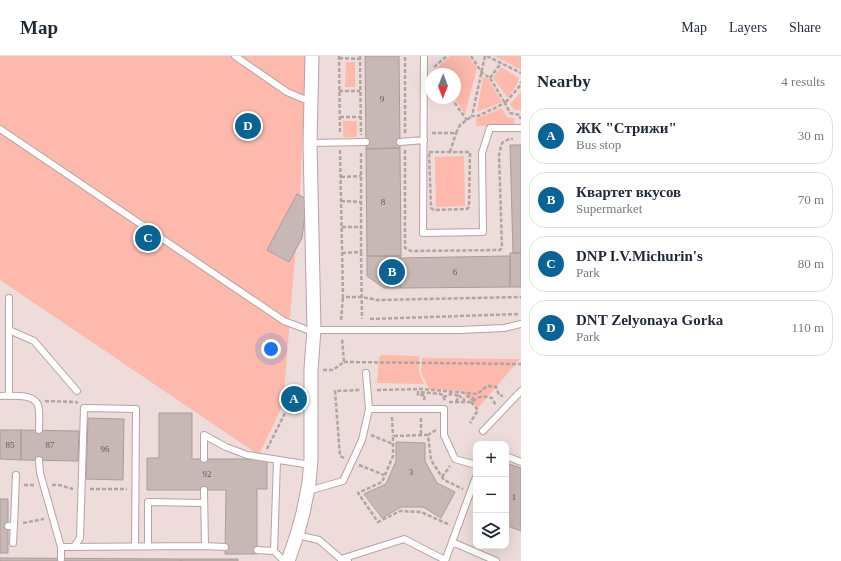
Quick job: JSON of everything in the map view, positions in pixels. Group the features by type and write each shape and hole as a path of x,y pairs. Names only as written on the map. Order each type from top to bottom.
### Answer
{"street":[{"path":"288,561 303,513 311,465 310,369 313,331 310,102 312,56"}],"lane":[{"path":"235,56 287,92 310,102"},
{"path":"424,56 423,233 484,232 482,153 490,128 520,128"},
{"path":"0,130 284,321 313,331 460,330 504,328 521,324"},
{"path":"400,142 424,140"},
{"path":"310,143 363,142"},
{"path":"9,298 9,396"},
{"path":"9,330 34,341 77,391"},
{"path":"307,491 343,481 362,440 369,409 366,373"},
{"path":"483,431 521,391"},
{"path":"0,396 29,397 35,400 38,406 39,430"},
{"path":"74,547 80,538 84,408 136,409 135,546"},
{"path":"369,409 444,409 444,435 455,459 473,464"},
{"path":"204,459 204,435 226,447 247,455 311,465"},
{"path":"509,457 521,462"},
{"path":"39,460 40,473 61,547 61,559"},
{"path":"274,551 277,460"},
{"path":"13,544 16,475"},
{"path":"341,560 404,539 445,560 473,484"},
{"path":"204,490 205,546"},
{"path":"148,546 148,502 204,503"},
{"path":"297,535 319,540 341,560 348,561"},
{"path":"452,542 496,561"},
{"path":"61,547 225,547"},
{"path":"257,550 274,551 284,561"}],"path":[{"path":"432,68 447,56"},
{"path":"471,56 482,73 490,78 510,113 520,115 520,128"},
{"path":"450,152 460,125 472,116 486,56 521,73"},
{"path":"342,320 343,297 339,57 360,57 363,142 361,176 362,319"},
{"path":"490,78 501,63"},
{"path":"472,116 478,116 505,103 519,87 521,82"},
{"path":"340,91 360,91"},
{"path":"456,104 467,120"},
{"path":"340,117 361,117"},
{"path":"424,133 456,133"},
{"path":"502,247 499,155 502,143 508,139 515,139"},
{"path":"429,152 450,152 470,152 469,207 467,209 434,210 431,208 429,152"},
{"path":"341,177 361,176"},
{"path":"341,201 361,202"},
{"path":"342,227 361,228"},
{"path":"342,253 361,252"},
{"path":"343,297 362,297 377,300 521,297"},
{"path":"344,362 521,364"},
{"path":"267,449 298,388"},
{"path":"444,397 451,393 459,396 464,401 468,396 473,398 471,402 478,410 470,422"},
{"path":"456,402 459,396"},
{"path":"35,400 76,402 84,408"},
{"path":"391,409 393,456 382,482 358,493 378,522 400,511 421,512 457,528"},
{"path":"420,409 421,435"},
{"path":"393,436 428,435 444,424"},
{"path":"364,431 393,444"},
{"path":"428,435 431,460 444,480 470,492"},
{"path":"442,477 455,459"},
{"path":"14,525 52,517"}],"shaded area":[{"path":"0,56 306,56 300,196 283,404 259,455 0,280"},
{"path":"450,56 468,56 477,68 465,114 458,104 461,104 461,68 437,68"},
{"path":"494,56 521,56 521,70"},
{"path":"346,62 355,62 355,87 345,87"},
{"path":"501,67 519,78 508,98 493,78"},
{"path":"483,77 488,79 502,102 477,112"},
{"path":"521,92 521,110 514,110 510,104"},
{"path":"502,108 507,117 515,118 514,126 476,126 476,119"},
{"path":"343,121 357,121 357,137 343,137"},
{"path":"464,156 465,206 436,207 435,157"},
{"path":"381,355 419,356 419,372 424,384 377,383 379,358"},
{"path":"422,358 520,359 478,408 460,391 429,389 421,373"}],"building":[{"path":"365,56 399,56 400,148 366,149"},
{"path":"510,145 521,145 521,253 513,253"},
{"path":"400,148 401,256 367,256 366,149"},
{"path":"297,194 307,199 302,238 289,262 267,250"},
{"path":"510,253 521,253 521,287 510,287"},
{"path":"367,256 401,256 400,288 384,288 367,276"},
{"path":"510,256 510,287 400,288 400,258"},
{"path":"159,413 192,413 192,459 267,459 267,489 257,489 257,554 225,554 226,490 147,490 147,458 159,458"},
{"path":"88,418 124,419 123,480 86,479"},
{"path":"0,430 21,430 21,460 0,459"},
{"path":"21,430 79,431 78,461 21,460"},
{"path":"396,442 425,443 425,461 437,483 455,492 441,518 423,507 401,507 382,518 364,494 386,484 396,461"},
{"path":"509,464 521,468 521,531 509,526"},
{"path":"0,499 8,499 8,553 0,553"},
{"path":"0,558 181,559 181,561 0,561"},
{"path":"181,559 238,559 238,561 181,561"}],"place":[{"name":"DNT Zelyonaya Gorka","path":"248,126"},
{"name":"DNP I.V.Michurin's","path":"148,238"},
{"name":"Квартет вкусов","path":"392,272"},
{"name":"ЖК \"Стрижи\"","path":"294,399"}]}
